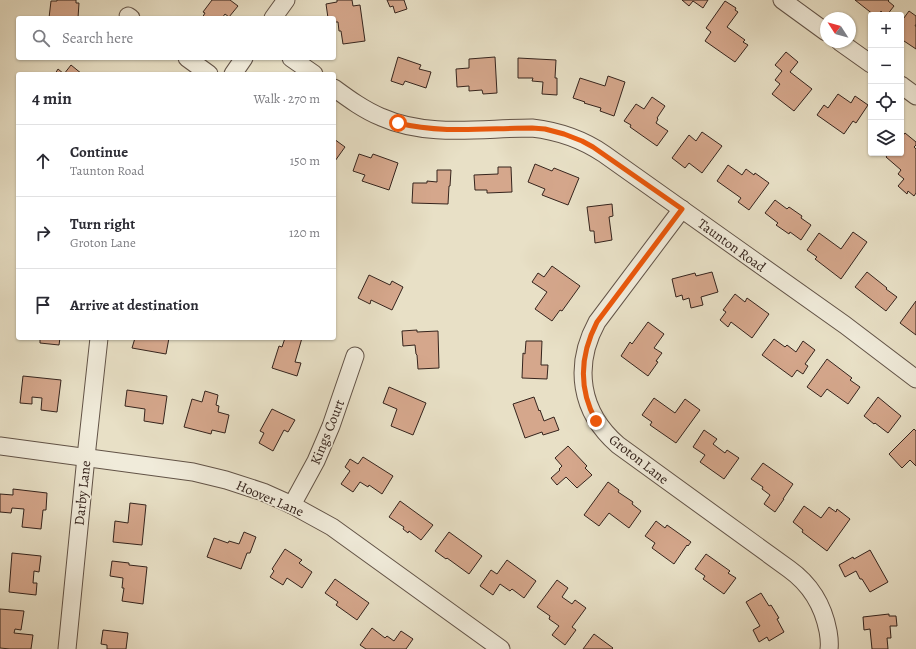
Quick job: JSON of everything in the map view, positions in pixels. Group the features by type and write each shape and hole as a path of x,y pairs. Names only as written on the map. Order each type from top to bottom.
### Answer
{"street":[{"path":"274,16 286,0"},
{"path":"782,0 820,28"},
{"path":"848,48 868,62"},
{"path":"189,60 206,72"},
{"path":"234,72 243,60"},
{"path":"294,60 311,72"},
{"path":"904,88 916,96"},
{"name":"Taunton Road","path":"336,89 368,111 386,119 411,127 444,130 545,129 582,141 599,150 845,325 916,379"},
{"name":"Groton Lane","path":"682,209 597,322 591,334 585,352 583,365 584,390 588,403 593,415 604,431 618,445 789,569 803,581 815,596 821,607 827,625 829,649"},
{"name":"Darby Lane","path":"67,649 99,340"},
{"name":"Kings Court","path":"292,505 316,461 331,426 356,356"},
{"name":"Hoover Lane","path":"0,446 200,473 250,487 292,505 320,520 348,538 501,649"}],"building":[{"path":"76,0 76,3 79,3 78,16 49,16 51,1"},
{"path":"212,0 230,0 238,6 230,16 225,14 224,16 203,16 205,13 203,12"},
{"path":"337,0 352,0 353,6 360,5 365,41 343,44 341,31 339,31 338,22 336,22 336,16 328,16 326,4 337,2"},
{"path":"387,0 404,0 407,9 395,13 393,6 390,7"},
{"path":"682,0 708,0 703,8 693,1 689,6"},
{"path":"855,0 889,0 888,1 894,6 889,12 870,12"},
{"path":"725,1 736,8 735,10 738,12 727,27 745,40 743,42 748,45 735,62 705,41 711,32 706,28"},
{"path":"909,11 916,16 916,49 904,41 904,18"},
{"path":"786,52 798,62 790,72 812,89 794,111 772,94 780,84 775,80 782,71 775,65"},
{"path":"398,57 421,65 419,69 431,72 426,88 405,81 403,85 391,81"},
{"path":"495,57 497,93 483,94 482,90 469,91 469,86 457,87 456,69 469,68 469,59"},
{"path":"518,58 556,60 555,78 557,78 557,95 542,94 543,82 532,81 533,78 518,78"},
{"path":"71,65 80,72 66,72"},
{"path":"608,76 625,82 614,116 600,111 601,108 573,98 580,78 605,86"},
{"path":"838,94 851,103 855,96 868,105 856,123 853,121 844,134 817,115 824,105 828,108"},
{"path":"652,97 665,106 657,118 656,123 668,131 657,146 624,121 636,104 644,109"},
{"path":"702,132 722,146 702,173 689,163 685,168 672,158 689,135 696,141"},
{"path":"905,133 916,142 914,147 916,149 916,193 914,196 908,191 907,194 898,186 904,179 898,174 901,170 886,157 904,156"},
{"path":"336,140 345,147 336,160"},
{"path":"359,154 371,158 373,154 398,163 389,190 362,181 365,175 353,171"},
{"path":"535,164 552,171 554,168 579,178 568,205 542,195 545,189 528,182"},
{"path":"728,165 742,175 746,169 754,175 755,173 769,183 749,210 738,202 741,198 717,181"},
{"path":"498,167 511,167 512,192 487,193 487,190 475,190 474,175 498,174"},
{"path":"437,170 451,170 448,204 412,203 413,183 427,183 427,181 437,182"},
{"path":"775,200 787,209 789,207 802,216 801,218 811,225 801,240 790,232 789,234 776,225 778,223 765,213"},
{"path":"612,204 613,216 609,217 612,240 595,243 594,231 590,231 587,207"},
{"path":"853,232 867,242 841,279 815,259 817,257 807,250 819,233 841,249"},
{"path":"552,266 580,286 562,311 560,310 552,321 535,309 547,292 532,282 538,273 544,277"},
{"path":"712,272 718,292 701,297 703,305 691,308 689,298 683,300 682,295 676,297 672,279 695,273 696,276"},
{"path":"867,272 897,297 886,311 855,287"},
{"path":"369,275 390,285 392,281 403,287 392,310 371,300 370,304 358,298"},
{"path":"735,294 745,302 747,298 769,314 752,338 731,322 728,327 720,320 726,312 723,310"},
{"path":"916,301 916,335 900,323"},
{"path":"648,322 664,334 654,348 662,353 656,361 658,362 648,376 621,356 630,342 632,344"},
{"path":"417,330 417,332 438,331 439,368 418,369 415,345 403,346 402,331"},
{"path":"774,339 785,347 787,345 796,352 803,341 815,350 805,364 808,366 803,374 797,370 792,377 762,355"},
{"path":"40,340 60,340 59,345 40,343"},
{"path":"134,340 169,340 166,354 132,348"},
{"path":"284,340 301,340 295,362 301,363 297,376 272,368 279,346 282,347"},
{"path":"526,341 542,341 541,365 548,365 547,379 522,378 523,353 525,354"},
{"path":"827,359 852,378 850,380 860,387 848,404 827,389 821,397 807,387"},
{"path":"23,376 61,380 57,412 41,410 42,398 32,397 32,404 20,403"},
{"path":"389,387 426,403 413,435 391,426 397,409 383,403"},
{"path":"127,390 167,396 163,424 144,421 145,409 125,406"},
{"path":"205,391 218,395 216,405 219,406 218,412 229,415 225,433 212,430 211,434 184,427 192,399 202,402"},
{"path":"534,397 544,421 554,417 559,430 543,435 542,432 525,438 513,404"},
{"path":"878,397 901,416 888,433 864,416"},
{"path":"654,398 675,413 685,399 700,410 676,443 650,425 652,422 642,415"},
{"path":"272,409 295,420 288,432 284,430 273,451 259,443 264,433 260,431"},
{"path":"914,429 916,431 916,466 910,460 902,468 889,454"},
{"path":"704,430 717,439 713,444 725,453 727,450 739,458 724,479 700,462 705,455 693,447"},
{"path":"568,446 587,466 585,468 592,475 577,488 566,477 557,485 551,478 560,470 559,469 562,466 555,458"},
{"path":"363,457 393,476 382,494 369,485 368,487 360,482 353,492 341,484 350,471 345,467 350,459 358,464"},
{"path":"763,463 793,484 775,512 764,504 770,495 762,489 763,487 751,479"},
{"path":"608,482 619,490 618,492 633,502 632,504 641,511 629,528 609,513 599,526 584,515"},
{"path":"13,489 47,493 46,510 43,510 41,529 22,527 24,509 12,508 11,513 0,512 0,494 13,495"},
{"path":"400,501 433,525 421,540 409,531 408,533 403,529 404,527 389,517"},
{"path":"130,503 146,505 142,545 113,542 115,521 128,523"},
{"path":"804,506 821,518 829,507 836,512 837,509 850,519 827,551 802,532 803,530 793,522"},
{"path":"656,521 665,528 667,525 691,542 688,546 687,545 674,564 652,548 655,543 645,536"},
{"path":"244,532 256,537 250,553 247,553 241,569 207,557 214,538 228,543 229,541 239,544"},
{"path":"449,532 482,556 469,574 435,551"},
{"path":"285,549 302,560 299,563 312,572 302,588 287,578 283,585 270,577 274,571 272,569"},
{"path":"870,550 888,582 870,592 856,571 845,577 839,565"},
{"path":"12,553 41,556 39,572 34,571 33,583 37,583 36,595 9,592"},
{"path":"706,554 730,571 728,573 736,578 724,594 703,579 705,576 695,569"},
{"path":"507,560 536,581 524,598 512,589 510,591 500,584 493,595 480,586 491,570 497,574"},
{"path":"112,561 147,567 143,604 122,601 124,588 122,588 123,578 110,576"},
{"path":"335,579 369,603 357,620 336,605 338,602 325,593"},
{"path":"557,580 568,588 562,597 572,604 575,600 586,608 572,627 576,630 565,645 552,635 559,626 549,619 550,616 537,607"},
{"path":"761,593 779,618 777,619 784,632 769,641 767,637 759,642 753,630 760,626 746,602"},
{"path":"0,609 24,611 21,630 15,629 14,633 33,635 31,649 0,648"},
{"path":"889,614 889,616 896,616 897,626 890,626 891,638 887,638 888,649 872,649 870,629 864,630 863,617"},
{"path":"372,628 385,638 387,636 394,641 401,631 413,639 406,649 366,649 360,645"},
{"path":"103,630 128,633 126,649 107,649 107,645 101,644"},
{"path":"594,634 613,648 583,649"}],"route":[{"path":"398,123 411,127 444,130 532,128 545,129 564,134 599,150 682,209 597,322 591,334 585,352 583,378 584,390 596,421"}]}
